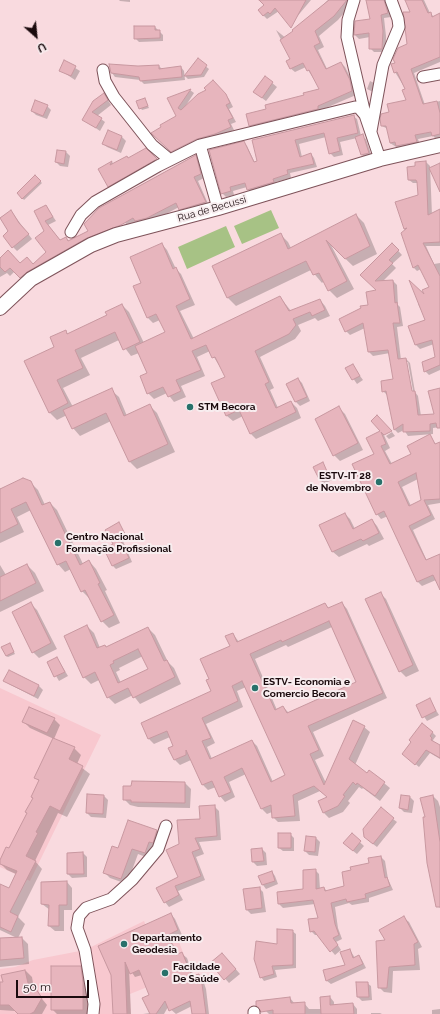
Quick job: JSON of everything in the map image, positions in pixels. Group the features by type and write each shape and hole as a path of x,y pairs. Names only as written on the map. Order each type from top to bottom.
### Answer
{"street":[{"path":"354,0 348,20 347,37 365,115 380,159"},
{"path":"371,132 383,66 399,27 398,19 391,0"},
{"path":"103,70 105,82 114,97 152,145 170,160"},
{"path":"424,77 440,74"},
{"path":"71,232 87,208 170,160 200,145 350,107 359,108 365,115"},
{"path":"200,145 218,208"},
{"name":"Rua de Becussi","path":"0,308 31,279 91,244 116,235 218,208 380,159 440,145"},
{"path":"93,1014 94,1004 85,950 77,928 79,916 86,908 111,898 132,880 158,849 166,826"}],"shaded area":[{"path":"0,688 101,735 30,881 0,867"},
{"path":"144,921 153,942 177,937 190,970 130,994 131,1014 0,1014 0,969 15,967 33,960 85,950"}],"green space":[{"path":"271,210 279,228 242,244 234,226"},
{"path":"226,226 235,247 187,269 178,247"}],"building":[{"path":"259,0 306,0 291,28 275,8 270,14 268,12 263,16 258,10 264,5"},
{"path":"329,0 347,0 334,16 315,31 320,43 314,46 326,69 341,62 350,80 352,91 318,106 318,109 249,126 246,114 266,109 265,105 304,95 303,93 319,89 309,70 307,71 303,63 290,69 286,61 290,59 280,40 293,31 292,30"},
{"path":"366,0 384,0 388,13 381,15 383,31 382,49 369,49 369,33 354,35 355,21 370,19"},
{"path":"405,0 422,0 428,13 431,12 432,17 440,13 440,57 411,69 423,104 437,101 440,113 440,134 432,136 431,132 415,135 417,142 396,146 395,142 390,143 386,126 381,126 380,119 381,114 389,112 387,104 406,100 402,90 405,89 397,72 394,73 391,64 395,63 393,59 398,48 407,44 403,12 410,12"},
{"path":"134,26 155,26 155,30 160,30 160,38 134,39"},
{"path":"198,58 207,65 201,75 184,76"},
{"path":"64,60 76,66 71,76 59,71"},
{"path":"109,64 138,66 159,65 159,69 181,66 182,77 140,81 139,77 111,73"},
{"path":"265,76 273,82 262,98 253,92"},
{"path":"213,80 226,94 230,103 226,105 233,118 228,120 231,127 215,134 197,139 171,152 151,133 161,127 160,125 176,116 167,98 191,89 178,108 181,110 198,94 206,90 204,88"},
{"path":"104,93 108,100 92,112 102,118 96,128 82,120 93,101"},
{"path":"145,98 148,106 139,109 136,101"},
{"path":"35,100 48,105 43,116 31,111"},
{"path":"354,115 358,133 337,138 340,151 329,154 324,133 295,140 300,157 311,153 314,164 287,170 288,174 273,179 274,182 247,190 245,183 230,187 231,191 221,194 209,150 244,141 254,162 257,161 252,140"},
{"path":"108,130 122,136 117,150 102,144"},
{"path":"363,134 369,153 361,155 355,137"},
{"path":"146,148 157,159 108,187 98,169 112,161 110,165 127,156 128,158"},
{"path":"57,150 66,151 64,164 55,162"},
{"path":"196,155 201,174 194,177 206,202 179,210 176,203 147,218 135,221 133,218 121,225 87,238 27,272 20,278 10,268 5,272 0,267 0,258 8,250 20,263 27,257 33,264 46,252 35,238 44,231 34,211 46,205 53,217 45,221 60,240 66,237 68,241 88,231 84,224 99,208"},
{"path":"426,161 428,215 440,209 440,242 423,243 440,276 440,365 424,372 422,362 435,357 432,340 415,345 408,326 425,320 409,280 424,294 422,290 429,287 418,265 413,268 401,233 407,228 404,229 395,202 418,195 416,180 408,180 407,167 415,166 415,162"},
{"path":"440,163 440,192 429,168"},
{"path":"35,175 41,181 22,199 17,193"},
{"path":"11,210 19,223 29,234 12,248 3,236 8,231 0,218"},
{"path":"356,214 370,246 345,259 326,240 347,281 328,291 319,273 313,275 306,261 227,298 212,266 281,233 288,249"},
{"path":"162,243 173,269 176,267 190,299 176,306 191,339 280,296 289,311 320,299 325,310 312,316 310,312 293,319 296,325 289,334 255,351 269,382 265,384 276,408 291,401 296,412 250,434 239,410 226,416 211,383 225,377 215,357 212,358 206,345 192,351 201,370 176,380 181,391 168,397 163,387 147,394 140,376 147,373 135,346 165,332 156,314 147,318 133,286 141,283 130,257"},
{"path":"392,243 399,250 389,260 393,263 375,281 393,280 395,303 397,302 400,323 393,323 398,359 406,358 412,391 415,391 418,415 434,414 428,391 440,388 440,428 437,428 436,423 430,424 430,431 403,432 403,424 394,430 386,391 382,392 381,381 393,379 388,350 368,352 363,323 345,332 339,319 361,308 360,306 368,305 366,292 376,290 360,275"},
{"path":"122,304 140,342 123,350 115,332 75,350 83,368 57,380 68,403 49,413 24,361 54,347 50,337 66,330 67,334 107,315 105,312"},
{"path":"353,364 360,376 352,380 345,368"},
{"path":"298,378 307,397 295,402 286,384"},
{"path":"112,388 124,416 150,404 168,444 129,462 106,413 72,429 63,410"},
{"path":"339,406 358,443 333,456 315,419"},
{"path":"377,415 392,431 384,435 381,432 386,444 381,446 390,464 411,454 407,446 430,434 435,444 440,442 440,499 424,500 431,515 409,526 426,560 440,554 440,590 433,575 417,582 384,511 376,515 352,464 374,454 366,438 380,431 371,421","holes":["416,473 421,500 409,506 398,482"]},
{"path":"323,462 329,476 320,481 313,467"},
{"path":"23,478 31,481 42,505 50,502 80,565 89,560 100,583 98,584 114,615 101,622 85,590 81,592 66,561 57,565 26,502 11,509 18,524 0,533 0,489"},
{"path":"345,513 353,529 372,519 379,533 363,541 361,539 332,552 319,525"},
{"path":"119,522 125,534 119,537 129,558 112,566 104,549 113,544 105,530"},
{"path":"27,564 36,583 0,601 0,577"},
{"path":"381,592 413,665 399,672 365,599"},
{"path":"31,602 51,643 32,653 12,612"},
{"path":"342,602 383,693 308,726 319,750 310,754 324,785 353,720 365,726 349,759 367,773 369,770 385,782 375,796 357,783 356,785 353,782 343,795 345,796 338,806 323,813 318,801 327,797 314,786 293,795 295,816 272,818 271,805 261,809 242,768 224,777 231,792 219,797 212,781 202,785 186,750 186,755 174,760 168,748 173,746 167,731 148,739 141,723 211,691 206,680 209,679 200,659 230,646 225,636 233,633 237,642 325,603 328,608","holes":["329,621 356,682 287,713 283,706 275,710 250,654 281,640 282,642","242,681 285,775 271,782 252,740 210,759 202,741 211,738 202,718 238,701 232,686"]},
{"path":"87,625 97,648 105,645 106,647 148,627 164,661 167,660 175,677 133,698 128,688 107,698 95,672 83,678 64,636","holes":["138,649 148,669 118,683 110,665 114,663 113,661"]},
{"path":"10,643 14,652 6,656 1,647"},
{"path":"57,657 65,672 54,677 47,662"},
{"path":"9,670 39,685 34,696 3,681"},
{"path":"430,698 436,711 422,718 416,705"},
{"path":"29,707 55,718 47,733 22,722"},
{"path":"422,723 433,732 430,736 432,738 431,740 440,745 440,758 426,750 415,765 402,754 411,742 409,740"},
{"path":"53,738 75,747 69,759 83,766 60,811 50,806 36,832 38,833 26,856 36,861 10,912 18,916 11,932 0,927 0,884 9,888 17,871 0,864 0,860 6,847 9,848 27,813 25,812 33,798 31,797 39,780 34,778"},
{"path":"132,781 185,782 185,803 131,802 131,800 123,800 123,786 131,786"},
{"path":"87,794 104,795 103,814 86,813"},
{"path":"401,795 410,796 408,810 399,808"},
{"path":"433,795 440,842 440,907 436,907 427,863 423,817 425,817 420,798"},
{"path":"215,805 217,836 195,838 200,849 192,852 201,876 175,886 179,895 164,903 156,888 178,877 166,850 179,844 177,820 200,819 199,806"},
{"path":"381,807 394,818 373,844 364,837 363,829"},
{"path":"128,820 157,830 153,843 149,842 145,853 132,849 121,879 103,873 112,846 118,848"},
{"path":"278,833 291,833 291,848 278,848"},
{"path":"352,833 361,841 353,851 343,843"},
{"path":"306,836 316,837 315,852 304,851"},
{"path":"262,848 264,861 252,862 251,849"},
{"path":"83,852 84,874 67,874 67,853"},
{"path":"381,856 385,878 387,877 390,886 365,894 366,898 347,902 346,899 331,903 335,924 339,935 333,938 338,945 330,952 314,931 310,932 308,919 318,918 313,900 278,904 277,892 303,889 303,870 316,869 316,889 324,887 325,891 344,886 342,872 351,870 350,867 369,863 368,858"},
{"path":"272,871 275,881 262,885 258,876"},
{"path":"67,881 67,905 59,905 59,926 48,926 49,905 41,904 41,882"},
{"path":"260,887 262,908 246,910 243,889"},
{"path":"171,913 178,930 168,935 176,955 182,952 192,976 199,974 202,984 206,1014 192,1014 190,1001 169,1011 165,1001 156,1014 150,1014 142,998 149,995 139,970 130,974 125,962 127,1014 113,1014 111,975 98,946"},
{"path":"404,916 418,942 414,944 415,965 389,967 387,988 378,988 376,941 385,940 379,930"},
{"path":"277,929 293,930 293,965 272,966 274,974 260,978 254,959 256,941 277,944"},
{"path":"22,937 24,958 0,960 0,938"},
{"path":"350,949 353,958 359,955 363,964 326,981 323,970 345,965 340,952"},
{"path":"222,953 236,969 224,980 210,963"},
{"path":"51,966 81,966 83,982 83,1010 51,1010"},
{"path":"25,970 28,983 36,989 42,998 34,1012 30,1014 18,1014 9,1005 0,1005 0,982 3,982 1,975"},
{"path":"356,982 368,982 369,997 357,997"},
{"path":"330,996 330,1005 353,1003 354,1014 321,1014 320,997"},
{"path":"290,997 291,1003 305,1002 305,1014 273,1014 273,1010 261,1012 256,1006 256,1001"}],"place":[{"name":"STM Becora","path":"190,407"},
{"name":"ESTV-IT 28 de Novembro","path":"379,482"},
{"name":"Centro Nacional Formação Profissional","path":"58,543"},
{"name":"ESTV- Economia e Comercio Becora","path":"255,688"},
{"name":"Departamento Geodesia","path":"124,944"},
{"name":"Facildade De Saúde","path":"165,973"}]}
